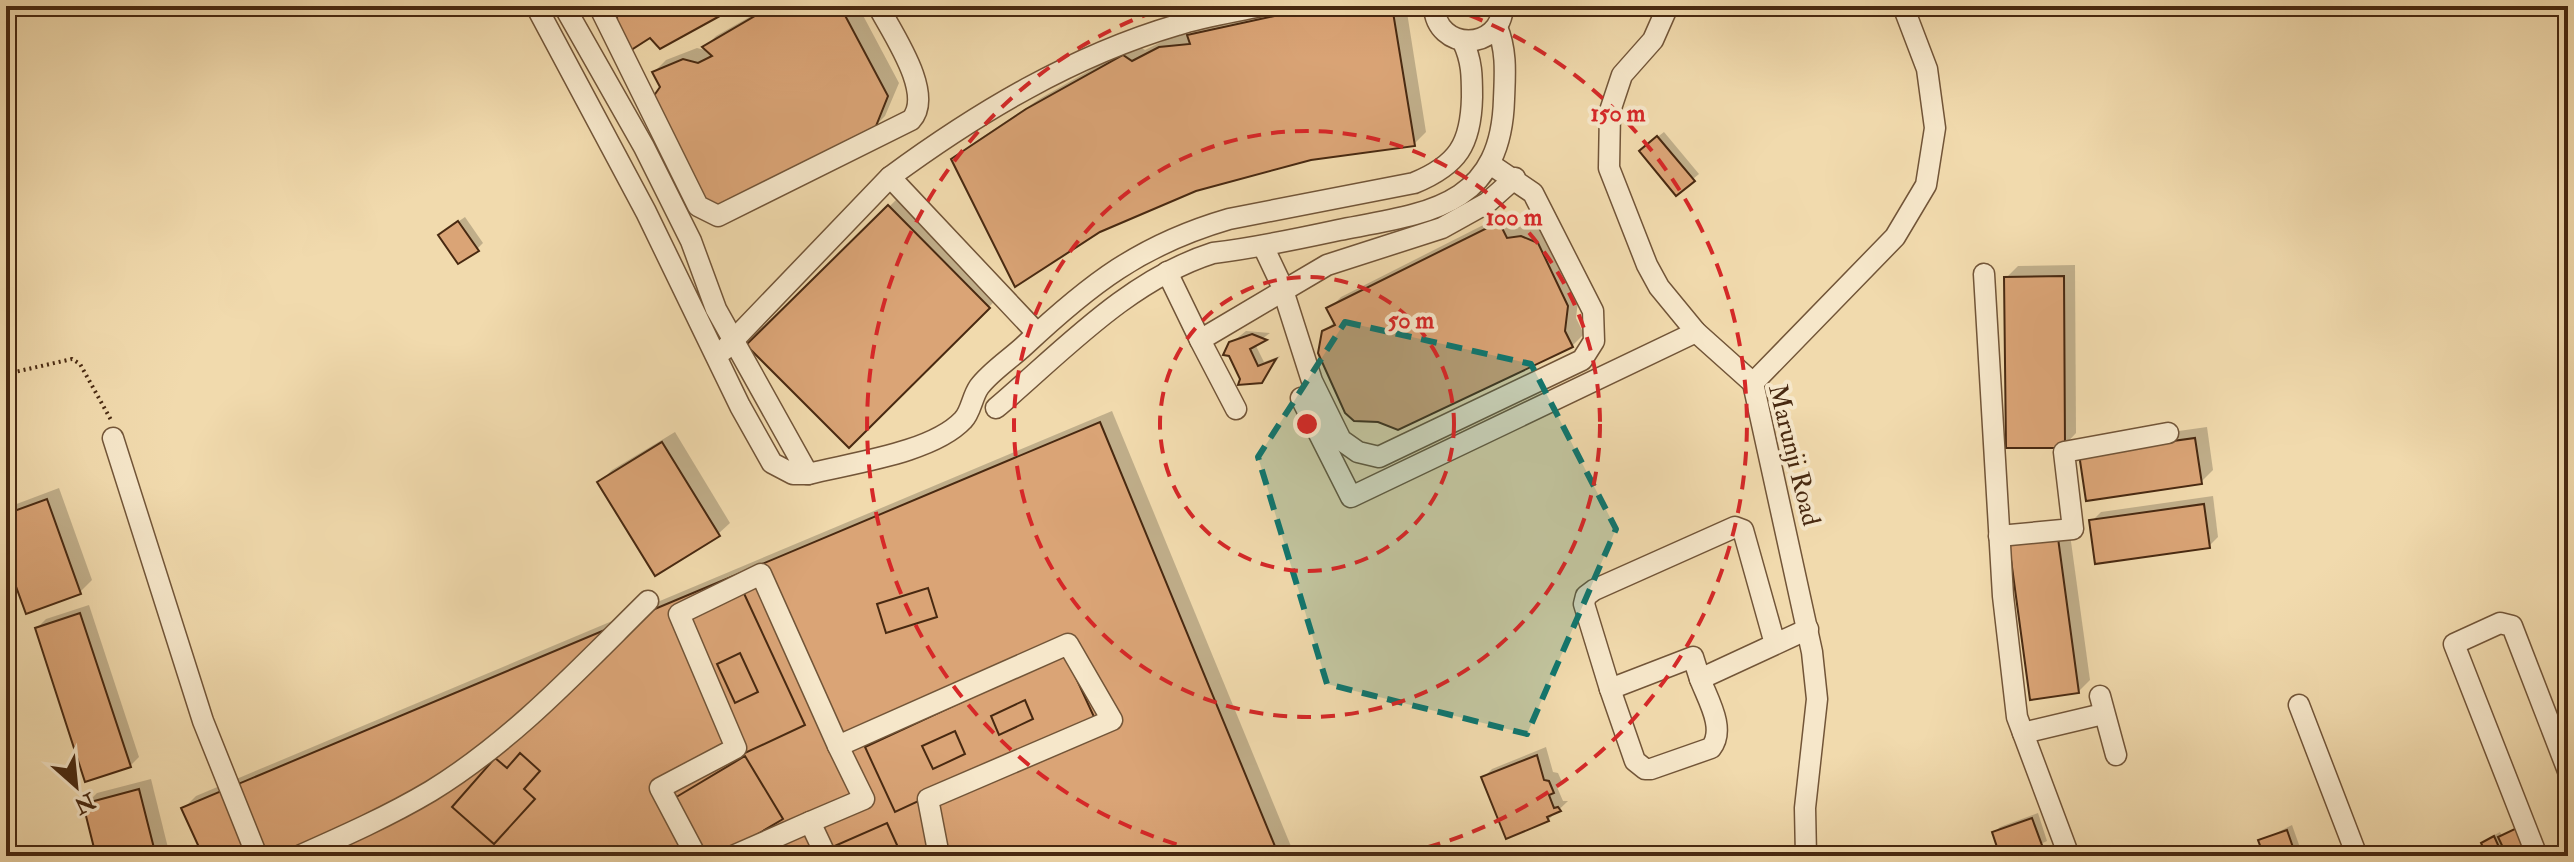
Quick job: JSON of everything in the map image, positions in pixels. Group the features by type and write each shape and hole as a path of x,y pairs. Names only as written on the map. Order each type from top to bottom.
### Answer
{"street":[{"path":"536,6 646,212 772,463 793,474 808,474 890,454 935,438 964,420 979,387 1077,296 1124,262 1200,227 1414,183 1433,175 1457,154 1471,128 1472,67 1463,42"},
{"path":"564,6 644,147 691,241 716,309 808,474"},
{"path":"599,6 698,206 718,216 911,120 918,113 920,100 914,73 878,6"},
{"path":"717,356 734,342 890,177 963,123 1079,62 1177,25 1261,6"},
{"path":"1434,6 1443,31 1463,42 1478,41 1497,27"},
{"path":"996,408 1113,308 1167,272 1213,253 1423,214 1465,192 1490,164 1503,134 1505,57 1497,27 1503,6"},
{"name":"Marunji Road","path":"1668,6 1653,40 1622,75 1610,111 1609,168 1653,276 1696,332 1753,383 1808,629 1817,699 1805,808 1806,856"},
{"path":"1753,383 1895,237 1926,185 1935,128 1927,69 1903,6"},
{"path":"1263,246 1282,289 1312,381 1341,440 1358,452 1379,457 1582,360 1594,341 1593,311 1533,193 1490,164"},
{"path":"890,177 1037,333"},
{"path":"1200,340 1327,265 1442,228 1487,203 1515,178"},
{"path":"1167,272 1236,409"},
{"path":"1984,274 1999,536 2012,682 2023,733 2069,856"},
{"path":"1301,398 1351,497 1696,332"},
{"path":"1999,536 2073,529 2064,452 2168,433"},
{"path":"113,438 203,721 257,856"},
{"path":"1610,689 1693,657 1717,727 1716,741 1711,748 1651,769 1645,769 1635,761 1610,689 1584,604 1586,596 1735,527 1743,530 1775,644"},
{"path":"696,856 660,788 736,748 679,614 761,574 864,799 733,856"},
{"path":"299,856 391,813 468,764 558,692 648,601"},
{"path":"2537,856 2454,644 2500,623 2512,626 2568,771"},
{"path":"1700,679 1808,629"},
{"path":"838,746 1068,644 1112,720 928,799 939,856"},
{"path":"2023,733 2102,705 2116,755"},
{"path":"2299,705 2357,856"},
{"path":"810,822 826,856"}],"path":[{"path":"6,374 72,359 80,364 105,408 112,423 113,438"}],"highlighted area":[{"path":"1345,322 1531,364 1616,529 1527,734 1327,684 1258,457"}],"building":[{"path":"611,6 738,6 660,49 650,38 628,52 611,21 617,18"},
{"path":"772,6 840,6 888,96 874,131 718,207 703,197 653,97 660,87 652,72 683,59 698,63 712,56 702,47"},
{"path":"1392,6 1415,146 1311,160 1196,191 1100,232 1015,287 951,159 1026,109 1123,55 1132,61 1159,47 1190,44 1187,35 1284,14"},
{"path":"1657,136 1695,181 1676,196 1639,151"},
{"path":"888,205 990,308 849,448 746,345"},
{"path":"458,221 479,251 458,264 438,235"},
{"path":"1499,222 1507,238 1521,236 1538,243 1568,306 1565,331 1573,347 1398,430 1378,422 1354,421 1345,413 1318,353 1322,331 1335,325 1326,308"},
{"path":"2064,276 2065,448 2006,448 2004,277"},
{"path":"1252,334 1267,340 1250,349 1258,366 1276,359 1262,383 1238,385 1240,379 1229,356 1223,355 1229,342"},
{"path":"1100,422 1279,856 203,856 181,808"},
{"path":"2195,438 2202,484 2086,501 2079,454"},
{"path":"662,442 720,536 655,576 597,482"},
{"path":"47,499 81,594 26,614 6,559 6,514"},
{"path":"2204,504 2210,548 2095,564 2089,520"},
{"path":"2058,538 2079,693 2030,700 2009,545"},
{"path":"741,587 805,725 745,753 681,615","holes":["740,653 758,692 735,703 717,664"]},
{"path":"928,588 937,617 886,633 877,604"},
{"path":"80,613 131,767 85,782 35,628"},
{"path":"1065,654 1095,719 895,812 865,747","holes":["1025,700 1033,719 999,735 991,716","955,731 965,754 933,769 922,746"]},
{"path":"520,753 540,771 524,789 535,799 494,844 452,807 495,758 507,768"},
{"path":"1537,755 1544,780 1549,781 1554,793 1549,795 1554,808 1558,807 1561,811 1547,817 1549,821 1506,839 1481,777"},
{"path":"745,756 783,819 721,856 707,856 673,799"},
{"path":"139,789 156,856 96,856 83,804"},
{"path":"2032,818 2043,848 2021,856 2000,856 1992,832"},
{"path":"887,823 902,856 834,856 830,848"},
{"path":"2521,826 2534,856 2507,856 2498,837"},
{"path":"2287,830 2296,856 2264,856 2258,840"},
{"path":"2494,836 2503,856 2487,856 2481,843"}]}
